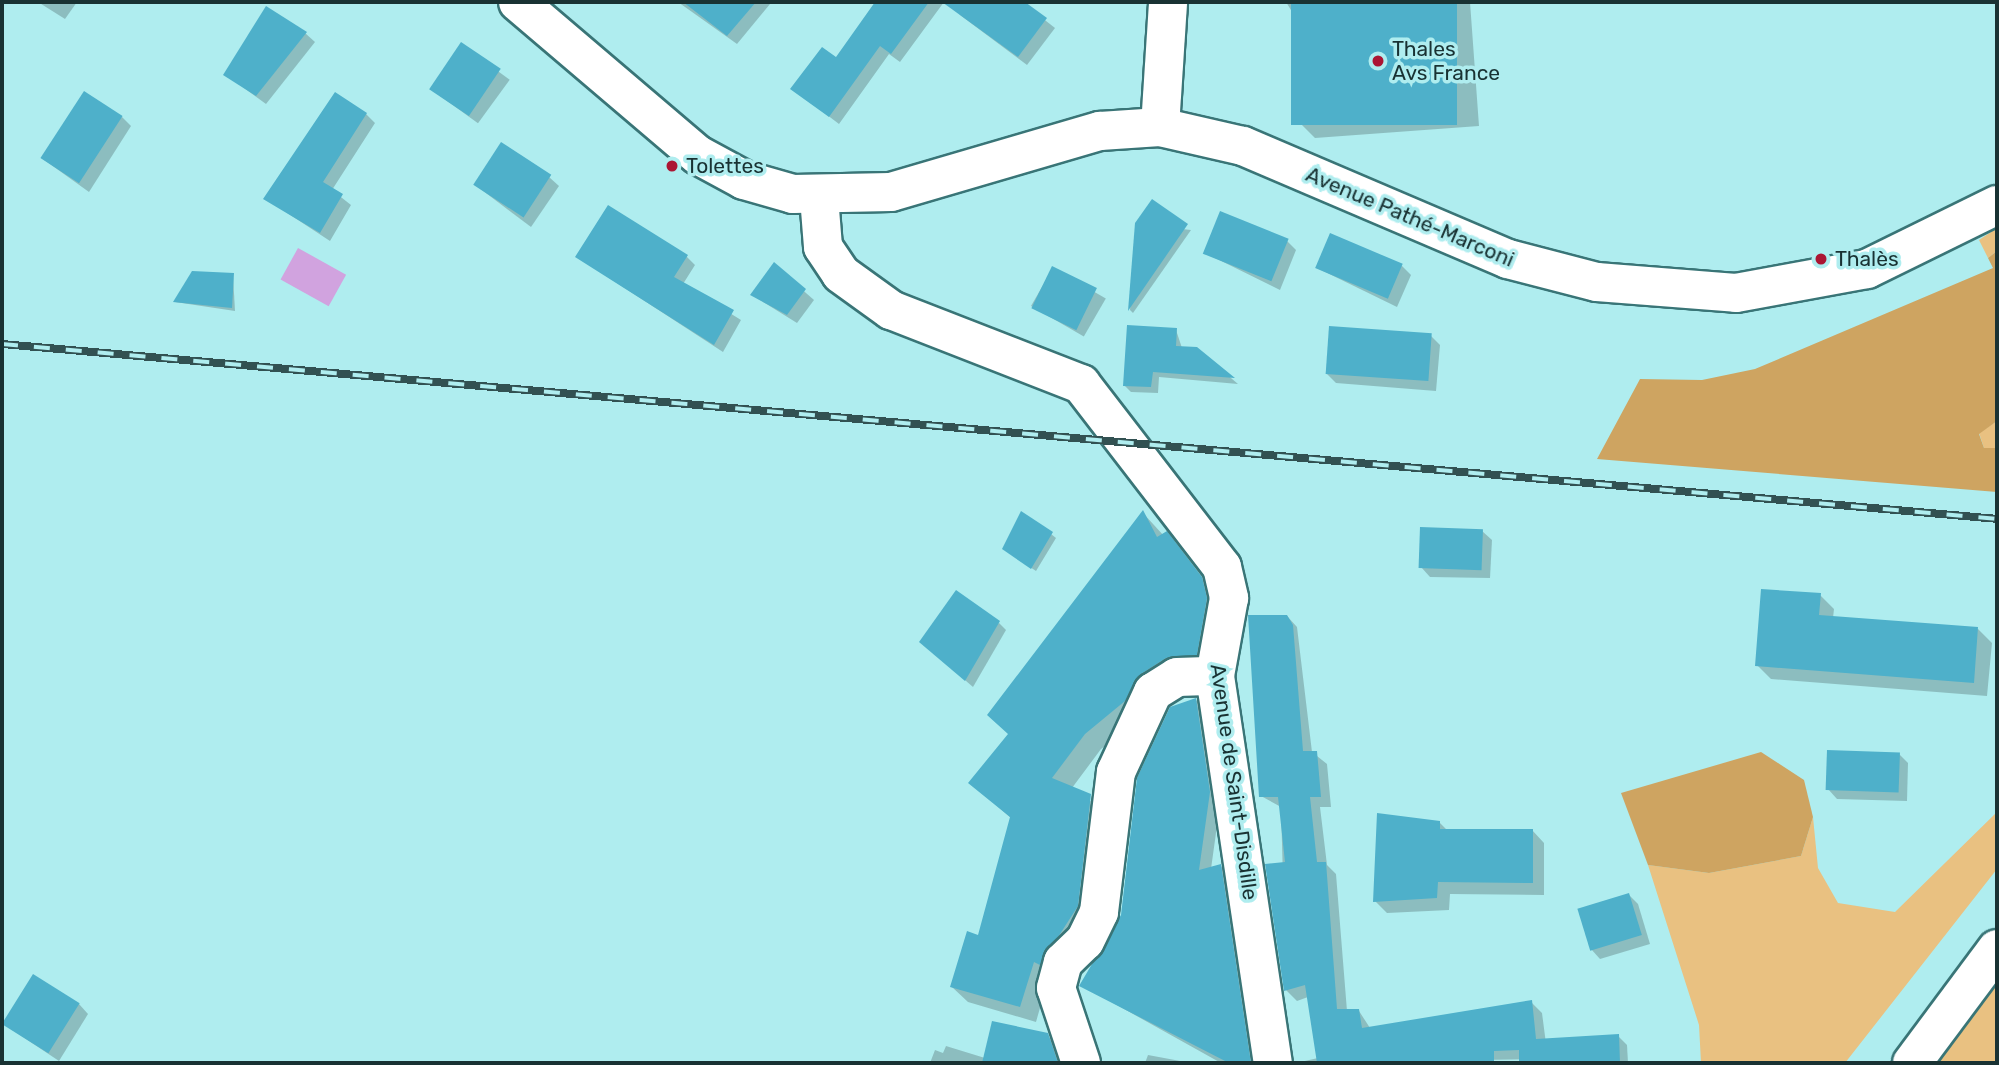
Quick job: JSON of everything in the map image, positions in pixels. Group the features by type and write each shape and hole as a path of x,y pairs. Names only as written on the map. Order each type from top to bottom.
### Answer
{"street":[{"path":"518,2 698,155 744,180 819,197"},
{"path":"1160,127 1168,2"},
{"name":"Avenue Pathé-Marconi","path":"819,197 891,192 1100,131 1160,127 1243,146 1508,259 1642,288 1736,293 1830,281 1904,255 1997,205"},
{"name":"Avenue de Saint-Disdille","path":"819,197 827,257 871,297 912,319 1069,378 1091,392 1222,567 1229,598 1215,676 1273,1063"},
{"path":"1081,1063 1056,988 1063,962 1085,941 1098,912 1116,772 1153,692 1177,677 1215,676"},
{"path":"1912,1063 1997,949"}],"shaded area":[{"path":"1997,228 1997,251 1988,258 1979,240"},
{"path":"298,248 346,275 329,306 281,279"},
{"path":"1997,251 1997,421 1979,434 1984,448 1997,448 1997,492 1597,459 1640,379 1702,380 1755,369 1993,268 1988,258"},
{"path":"1997,421 1997,448 1984,448 1979,433"},
{"path":"1761,752 1804,780 1813,817 1801,856 1709,873 1648,865 1621,793"},
{"path":"1997,812 1997,869 1845,1063 1701,1063 1699,1025 1648,865 1709,873 1801,856 1813,817 1818,868 1838,903 1895,912"},
{"path":"1997,983 1997,1063 1937,1063"}],"building":[{"path":"683,2 756,2 727,36"},
{"path":"875,2 929,2 891,54 880,46 829,117 790,89 822,47 836,57"},
{"path":"942,2 1025,2 1047,18 1018,57"},
{"name":"Thales Avs France","path":"1291,2 1457,2 1457,125 1291,125"},
{"path":"266,6 307,32 256,96 223,75"},
{"path":"461,42 501,69 469,116 429,89"},
{"path":"84,91 123,116 79,183 40,158"},
{"path":"335,92 367,113 323,182 343,194 320,233 263,199"},
{"path":"501,142 551,175 524,217 473,185"},
{"path":"1152,199 1188,224 1128,311 1135,223"},
{"path":"608,205 688,255 674,277 734,310 714,345 575,257"},
{"path":"1220,211 1289,239 1271,281 1203,254"},
{"path":"1330,233 1403,264 1388,299 1315,268"},
{"path":"774,262 806,289 787,315 750,295"},
{"path":"1052,266 1097,288 1076,330 1031,308"},
{"path":"192,271 234,273 232,308 173,302"},
{"path":"1127,325 1177,328 1176,346 1197,347 1235,378 1153,372 1151,387 1123,386"},
{"path":"1329,326 1432,333 1428,381 1326,374"},
{"path":"1143,510 1157,537 1167,531 1202,577 1207,598 1197,655 1166,658 1141,674 1125,701 1085,734 1052,778 1091,794 1078,906 1040,965 1034,962 1020,1007 950,987 967,931 978,935 1010,817 968,783 1008,734 987,715"},
{"path":"1021,511 1053,532 1031,569 1002,549"},
{"path":"1420,527 1483,529 1482,570 1419,568"},
{"path":"1761,589 1821,593 1819,615 1978,627 1974,683 1755,666"},
{"path":"956,590 1000,621 965,681 919,642"},
{"path":"1248,615 1287,615 1293,625 1303,751 1317,751 1321,797 1310,797 1317,862 1326,862 1337,1009 1359,1009 1362,1028 1532,1000 1536,1039 1619,1034 1620,1063 1519,1063 1519,1050 1494,1051 1494,1063 1317,1063 1305,985 1284,991 1265,864 1285,862 1278,797 1259,797"},
{"path":"1196,698 1210,792 1199,870 1221,864 1251,1063 1229,1063 1079,986 1121,915 1137,778 1170,707"},
{"path":"1827,750 1900,753 1899,793 1826,790"},
{"path":"1377,813 1440,821 1440,829 1533,829 1533,883 1438,882 1437,898 1373,902"},
{"path":"1629,893 1642,935 1590,951 1577,909"},
{"path":"33,974 80,1003 48,1053 2,1024"},
{"path":"992,1021 1048,1033 1058,1063 982,1063"}],"railway":[{"path":"2,344 1997,519"}],"place":[{"name":"Thales Avs France","path":"1378,61"},
{"name":"Tolettes","path":"672,166"},
{"name":"Thalès","path":"1821,259"}]}
